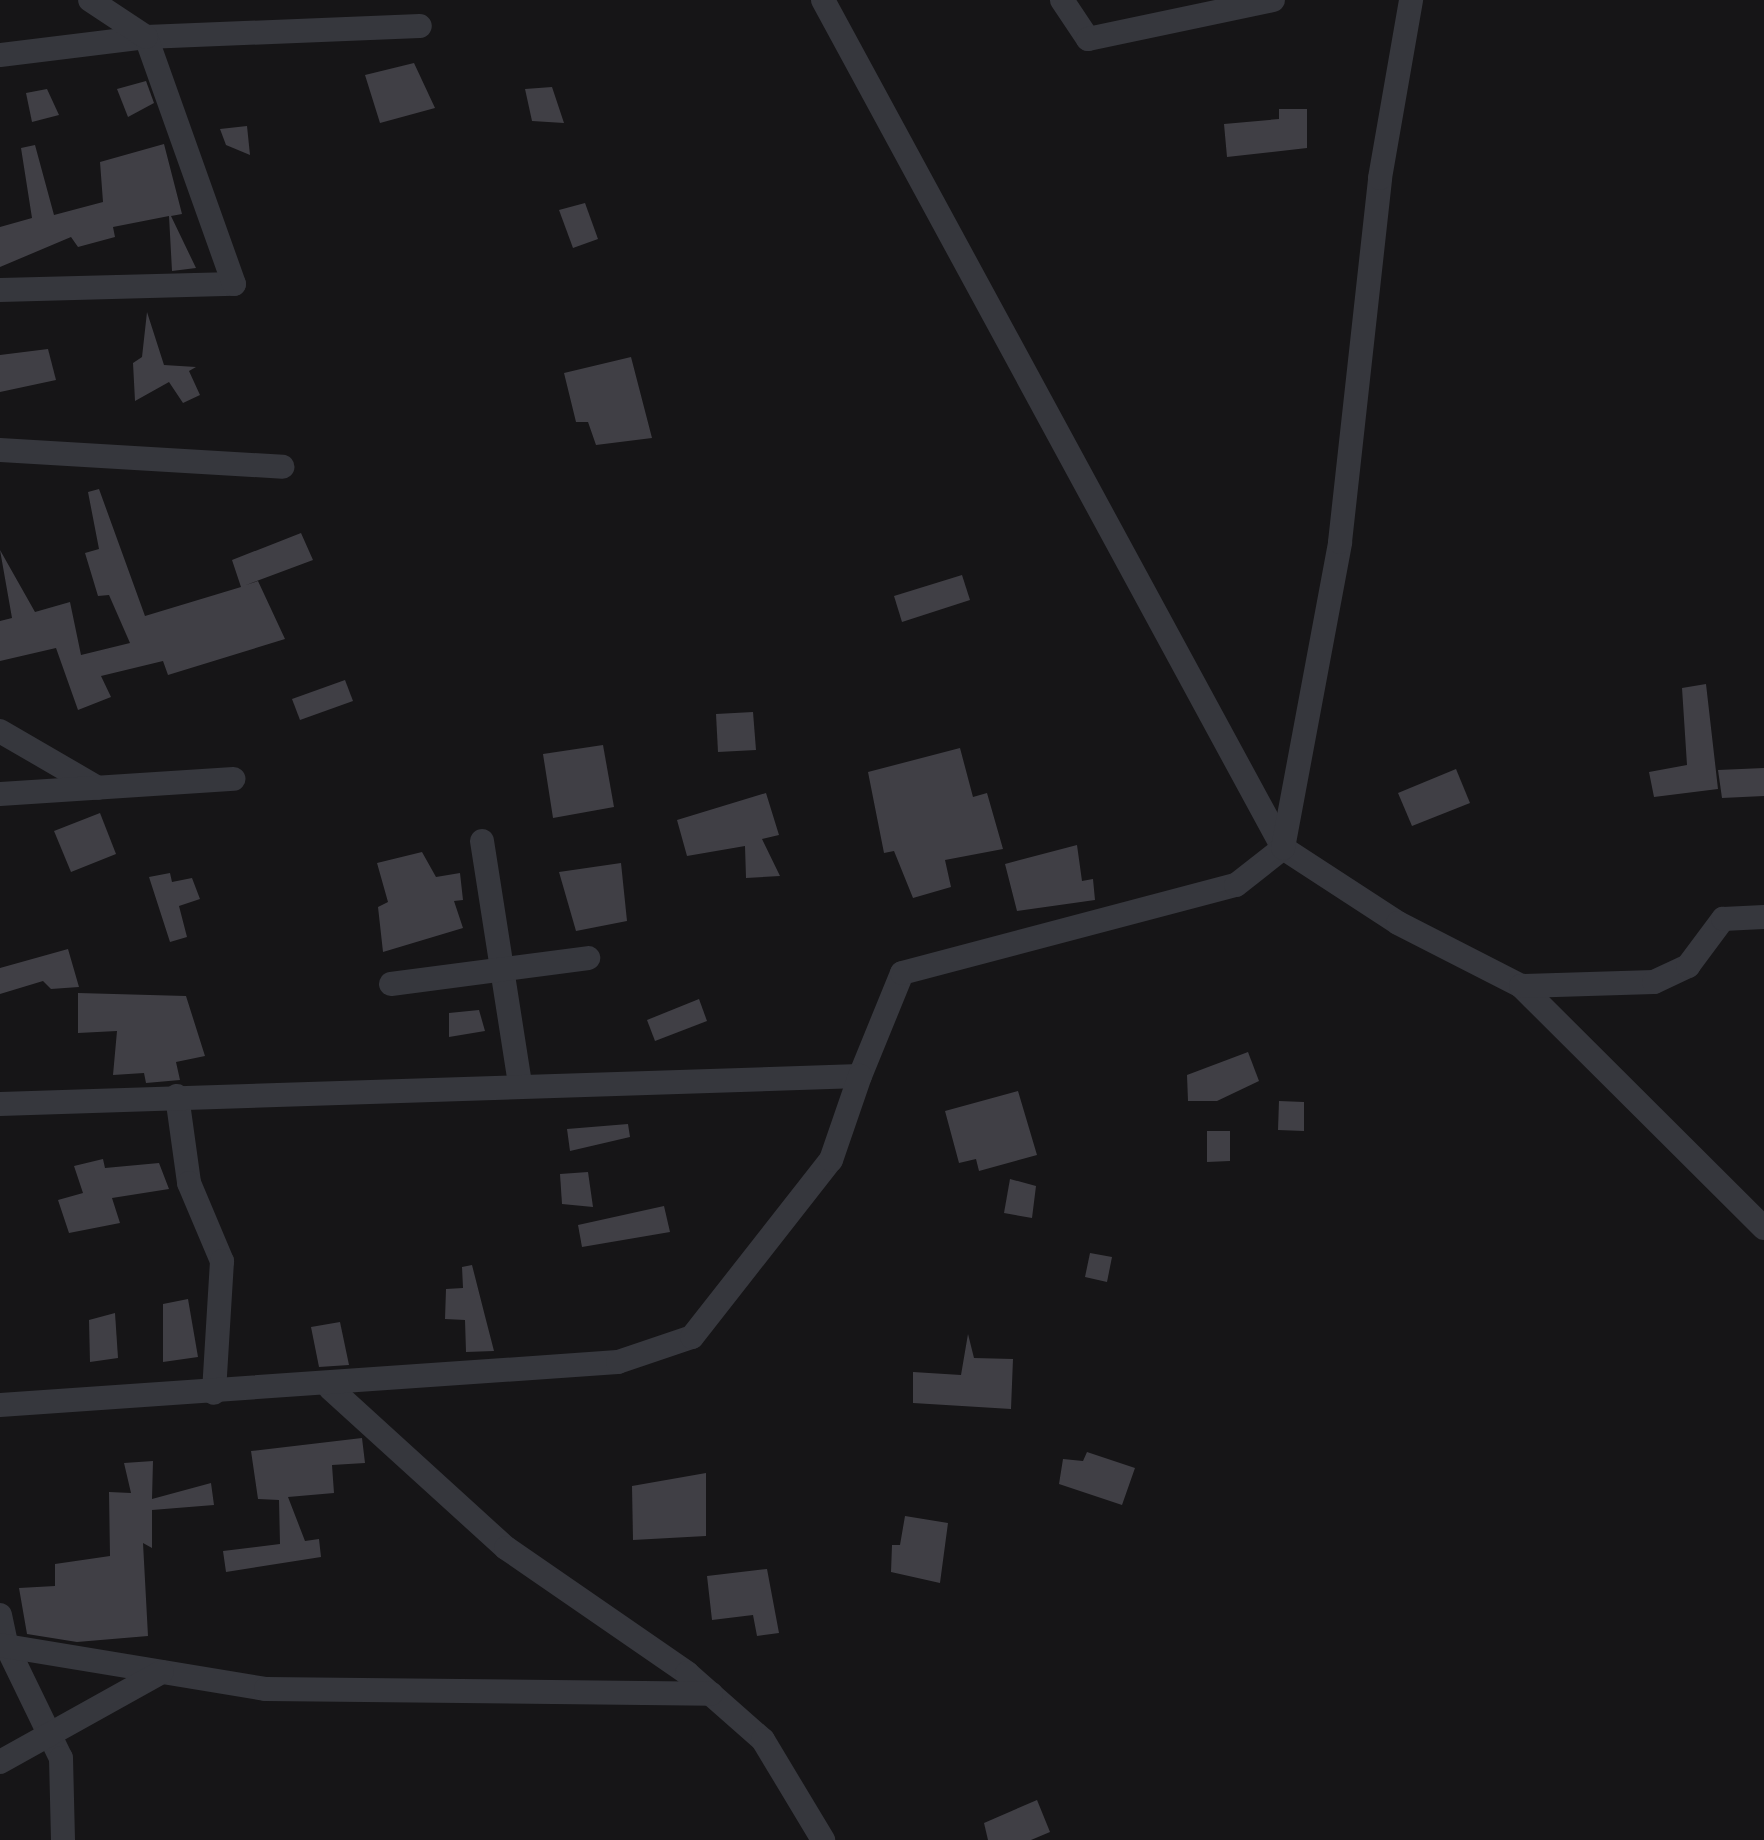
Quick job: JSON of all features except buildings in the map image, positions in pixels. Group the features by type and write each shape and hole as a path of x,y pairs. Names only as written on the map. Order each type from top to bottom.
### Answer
{"street":[{"path":"0,290 234,284 146,37 90,0"},
{"path":"823,0 1283,848 1398,923 1521,986 1764,1228"},
{"path":"1062,0 1088,39 1273,0"},
{"path":"0,1405 330,1388 618,1362 692,1337 831,1160 860,1076 902,973 1246,876 1283,848 1340,542 1380,178 1411,0"},
{"path":"0,55 146,37 420,26"},
{"path":"0,450 282,467"},
{"path":"0,731 98,788"},
{"path":"0,794 234,779"},
{"path":"482,841 520,1085"},
{"path":"1521,986 1667,979 1688,966 1723,919 1764,917"},
{"path":"391,984 588,958"},
{"path":"0,1104 860,1076"},
{"path":"177,1096 189,1183 222,1261 214,1393"},
{"path":"330,1388 506,1548 711,1694 763,1740 823,1840"},
{"path":"0,1615 4,1646 61,1758 63,1840"},
{"path":"4,1646 266,1689 711,1694"},
{"path":"0,1762 162,1672"}]}
